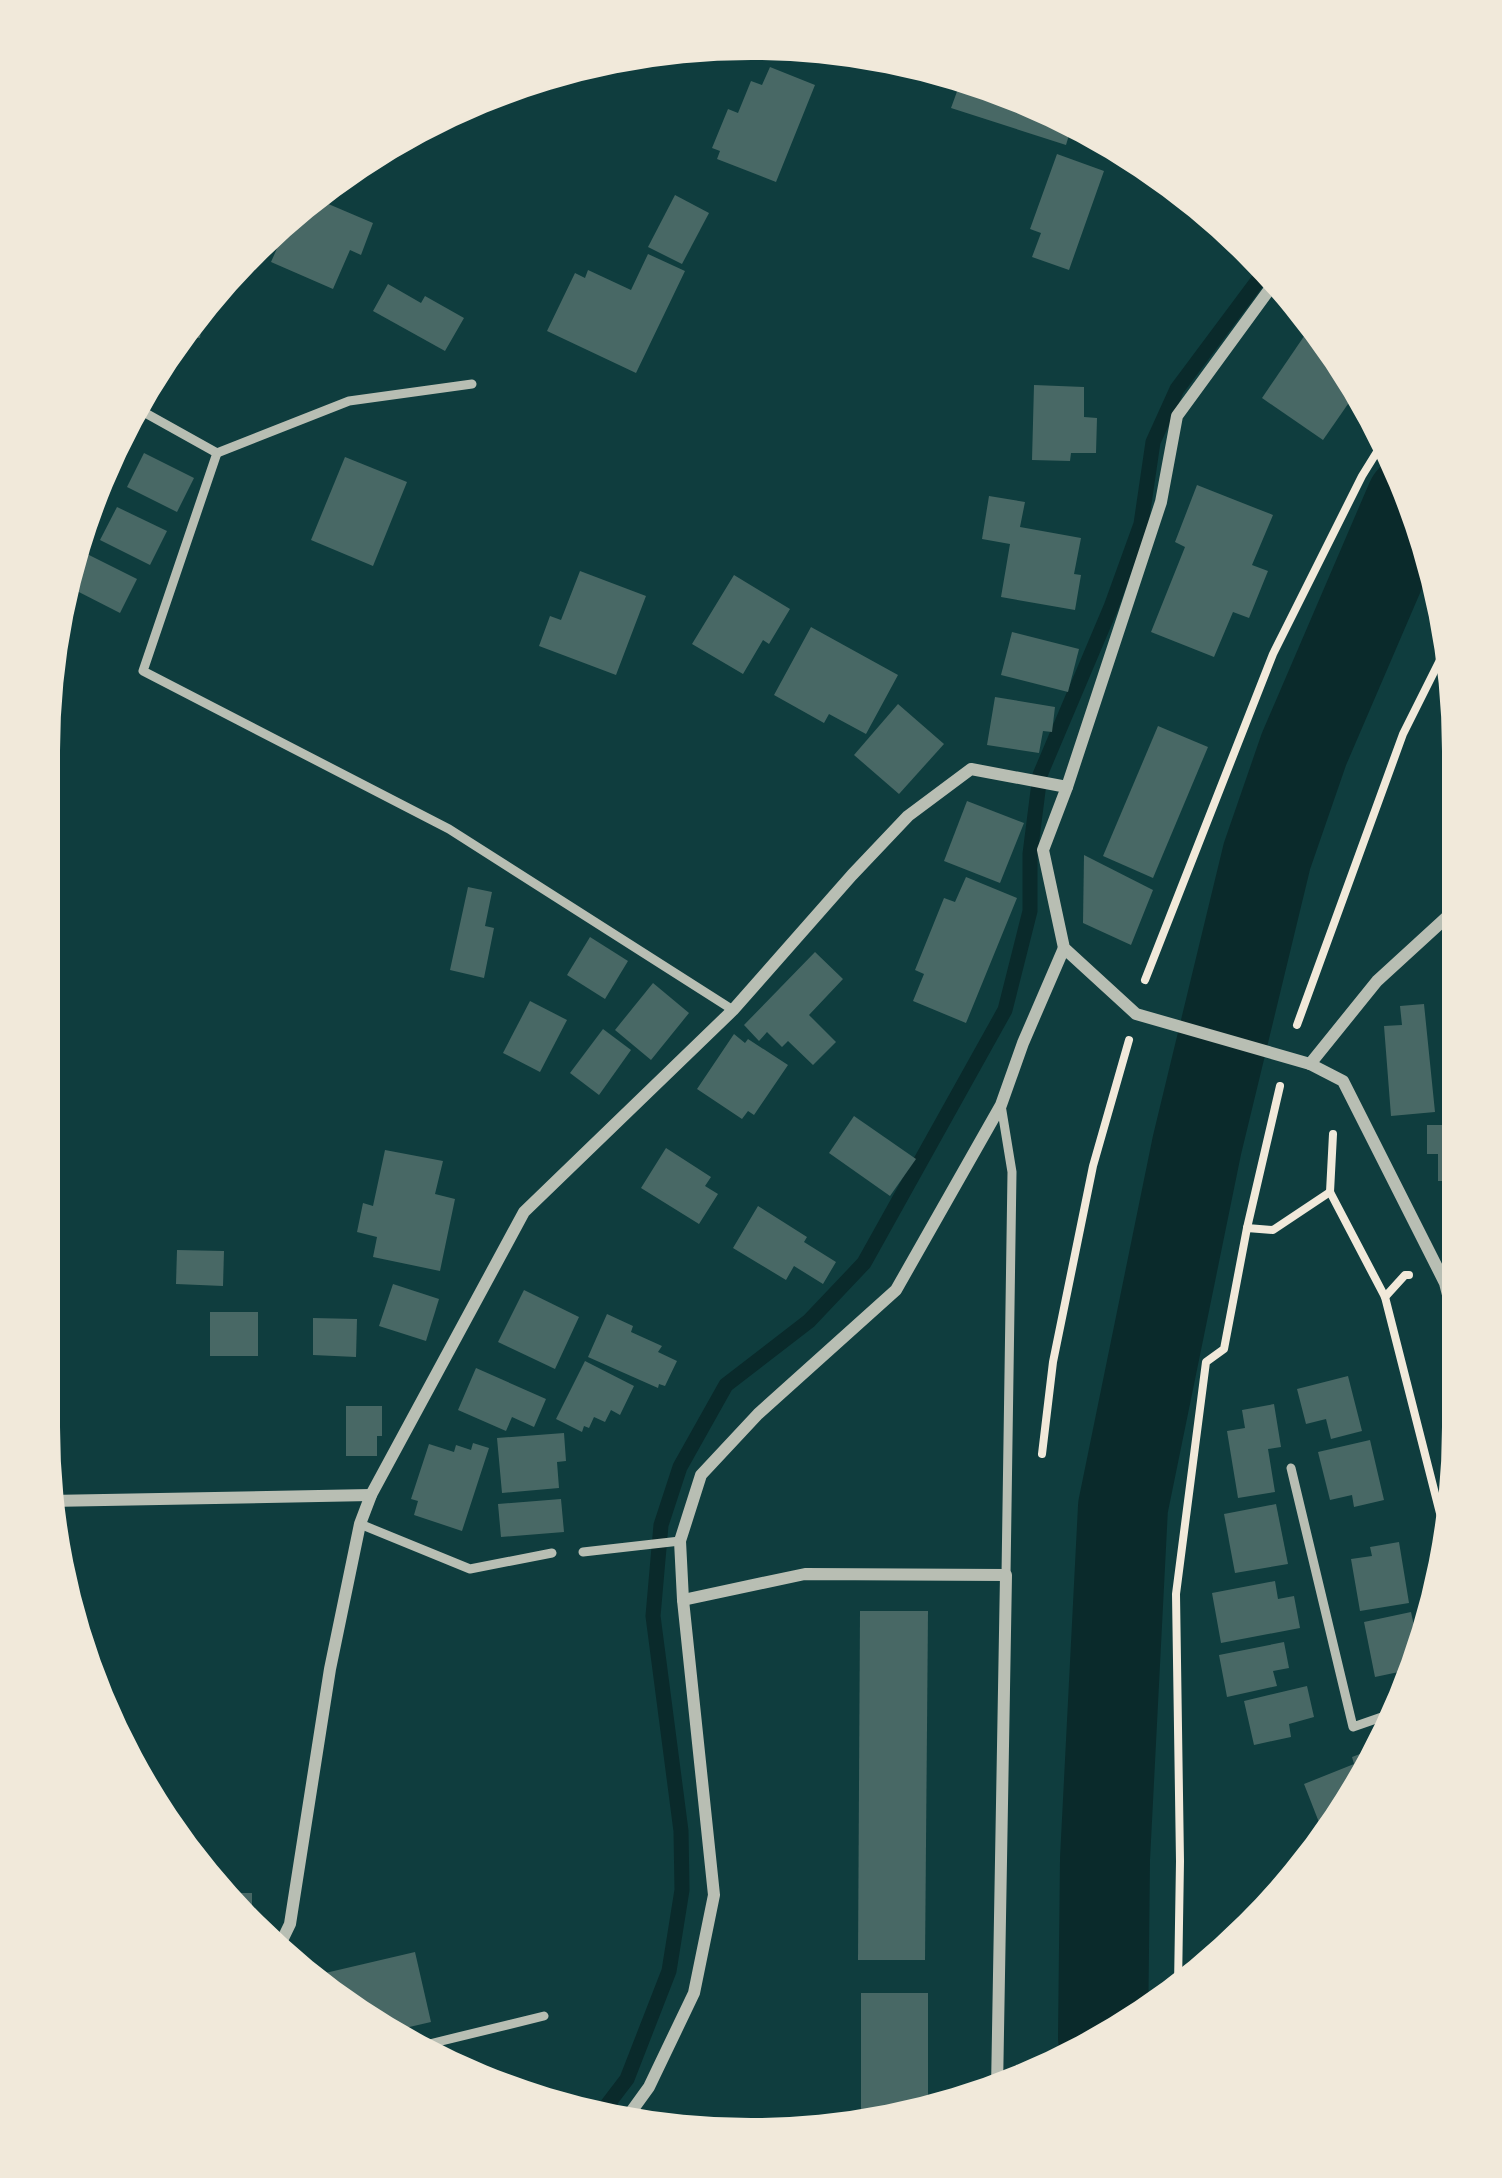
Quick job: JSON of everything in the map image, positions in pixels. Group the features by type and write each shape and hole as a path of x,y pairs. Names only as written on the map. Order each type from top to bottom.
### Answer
{"street":[{"path":"1268,292 1177,416 1161,502 1043,850 1064,948 1136,1014 1310,1064 1343,1081 1442,1277"},
{"path":"284,1937 290,1924 329,1669 360,1524 371,1495 524,1212 733,1010 908,816 971,770 1067,788"},
{"path":"1310,1064 1377,981 1442,921"},
{"path":"634,2108 694,1994 714,1895 680,1541 701,1475 758,1414 896,1290 1001,1106 1064,948"},
{"path":"64,1501 371,1495"},
{"path":"683,1600 805,1574 1006,1575 997,2072"}],"lane":[{"path":"472,385 349,401 217,454 143,671 449,830 733,1010"},
{"path":"148,415 217,454"},
{"path":"1001,1106 1012,1172 1006,1575"},
{"path":"1291,1468 1353,1727 1377,1719"},
{"path":"360,1524 470,1569 552,1553"},
{"path":"583,1552 680,1541"},
{"path":"436,2042 544,2015"}],"path":[{"path":"1042,1454 1053,1362 1093,1166 1146,976 1273,654 1375,455"},
{"path":"1178,1970 1176,1594 1206,1362 1224,1349 1247,1228 1304,1008 1403,734 1437,667"},
{"path":"1343,1081 1332,1139 1330,1192 1385,1297 1438,1503"},
{"path":"1247,1228 1273,1230 1330,1192"}],"building":[{"path":"770,67 815,85 776,182 717,159 720,151 712,148 728,109 738,113 751,81 762,85"},
{"path":"957,92 1068,137 1066,145 951,108"},
{"path":"1057,154 1104,171 1069,270 1032,257 1041,233 1030,229"},
{"path":"675,195 709,213 682,264 648,247"},
{"path":"329,204 373,223 361,255 350,250 333,289 271,262 277,248"},
{"path":"648,254 685,271 636,373 547,331 575,273 585,278 588,270 631,290"},
{"path":"388,284 421,303 425,296 464,318 445,351 373,311"},
{"path":"1304,337 1348,404 1323,440 1262,398"},
{"path":"1034,385 1084,387 1084,417 1097,418 1096,453 1071,453 1070,461 1032,460"},
{"path":"144,453 194,478 177,512 127,487"},
{"path":"345,457 407,482 373,566 311,540"},
{"path":"1197,485 1273,515 1252,565 1268,571 1249,618 1233,612 1214,657 1151,632 1185,547 1175,542"},
{"path":"989,496 1025,502 1020,527 1081,538 1074,574 1081,575 1075,610 1001,597 1010,544 982,539"},
{"path":"117,507 167,531 150,565 100,540"},
{"path":"89,555 137,579 120,613 79,592"},
{"path":"580,571 646,596 616,675 539,646 550,616 561,620"},
{"path":"734,575 790,609 769,644 763,640 743,674 692,644"},
{"path":"811,627 898,675 866,734 829,714 824,723 774,695"},
{"path":"1012,632 1079,649 1068,692 1001,675"},
{"path":"995,697 1055,707 1052,732 1043,731 1039,753 987,745"},
{"path":"898,704 944,744 899,794 854,755"},
{"path":"1158,726 1208,747 1153,878 1103,856"},
{"path":"967,801 1024,823 1000,883 944,861"},
{"path":"1084,855 1153,890 1131,945 1083,923"},
{"path":"966,877 1017,898 966,1023 913,1001 924,974 915,970 944,898 955,902"},
{"path":"468,887 492,892 485,926 494,928 484,978 450,970"},
{"path":"590,937 628,961 605,999 567,975"},
{"path":"815,952 843,979 809,1015 836,1042 813,1065 788,1041 782,1047 767,1032 759,1041 744,1025"},
{"path":"653,983 689,1013 651,1060 615,1030"},
{"path":"530,1001 567,1020 540,1072 503,1053"},
{"path":"1424,1004 1435,1112 1391,1116 1384,1026 1402,1025 1400,1006"},
{"path":"603,1029 631,1050 599,1095 570,1073"},
{"path":"734,1034 788,1065 754,1115 748,1111 742,1119 697,1089"},
{"path":"854,1116 916,1159 890,1196 829,1153"},
{"path":"1427,1125 1442,1125 1442,1181 1438,1181 1438,1154 1427,1154"},
{"path":"666,1148 711,1177 705,1186 718,1194 699,1224 641,1188"},
{"path":"385,1150 443,1161 435,1194 455,1199 440,1271 373,1257 377,1237 357,1232 363,1203 373,1206"},
{"path":"758,1206 836,1262 823,1284 794,1266 786,1280 733,1248"},
{"path":"177,1250 224,1251 223,1286 176,1284"},
{"path":"393,1284 439,1299 426,1341 379,1326"},
{"path":"524,1290 579,1317 555,1369 498,1342"},
{"path":"210,1312 258,1312 258,1356 210,1356"},
{"path":"607,1314 633,1326 631,1332 662,1346 658,1352 677,1361 665,1386 658,1388 588,1357"},
{"path":"313,1318 357,1319 356,1357 313,1355"},
{"path":"585,1361 634,1386 620,1415 611,1410 605,1422 594,1417 582,1432 556,1419"},
{"path":"476,1368 546,1399 534,1427 512,1417 506,1431 458,1410"},
{"path":"1348,1376 1362,1431 1331,1439 1326,1419 1306,1424 1297,1389"},
{"path":"1274,1404 1281,1447 1268,1449 1275,1492 1238,1498 1227,1431 1245,1428 1242,1410"},
{"path":"346,1406 382,1406 377,1456 346,1456"},
{"path":"564,1433 566,1461 557,1462 559,1488 502,1493 497,1438"},
{"path":"1370,1440 1384,1500 1354,1507 1352,1495 1330,1500 1318,1452"},
{"path":"473,1443 489,1448 462,1531 414,1515 418,1501 411,1499 429,1444 454,1452 456,1445 471,1450"},
{"path":"561,1499 564,1532 501,1537 498,1504"},
{"path":"1276,1504 1288,1564 1235,1573 1224,1514"},
{"path":"1399,1542 1409,1603 1360,1611 1351,1559 1372,1556 1370,1547"},
{"path":"1275,1581 1278,1599 1294,1596 1300,1628 1221,1643 1212,1593"},
{"path":"860,1611 928,1611 925,1960 858,1960"},
{"path":"1411,1612 1413,1622 1396,1673 1375,1677 1364,1622"},
{"path":"1284,1642 1289,1668 1273,1671 1277,1686 1227,1697 1219,1655"},
{"path":"1307,1686 1314,1717 1289,1724 1291,1737 1254,1745 1244,1701"},
{"path":"1353,1764 1319,1821 1304,1784"},
{"path":"415,1952 431,2022 409,2027 327,1973"},
{"path":"861,1993 928,1993 928,2094 861,2109"}],"waterway":[{"path":"609,2103 627,2079 669,1971 682,1890 681,1831 653,1616 661,1525 680,1467 726,1385 809,1321 864,1263 1005,1010 1030,911 1030,854 1040,775 1141,524 1153,442 1177,389 1258,281"},
{"path":"1103,2021 1105,1859 1123,1507 1197,1145 1267,856 1304,749 1402,521"}]}
